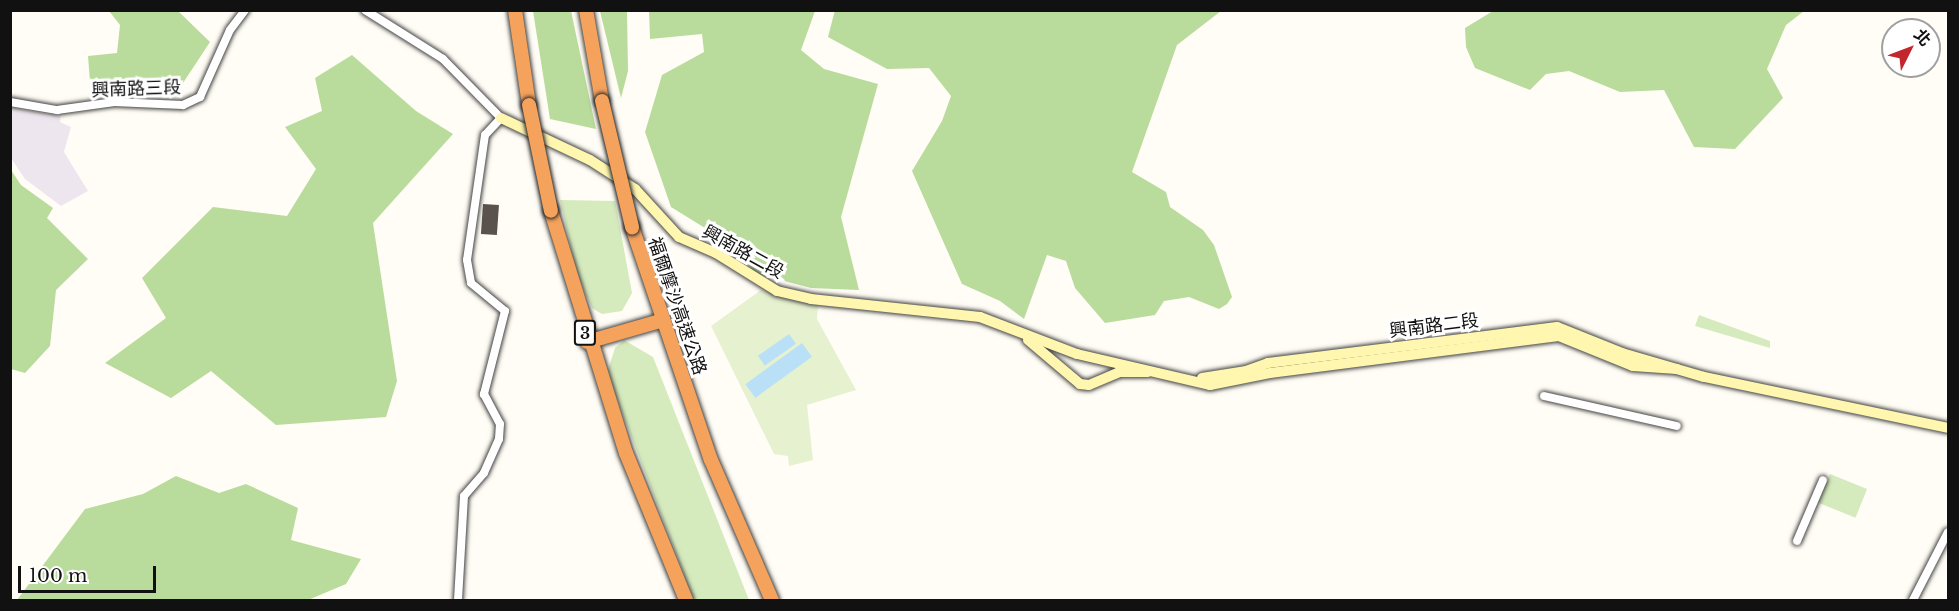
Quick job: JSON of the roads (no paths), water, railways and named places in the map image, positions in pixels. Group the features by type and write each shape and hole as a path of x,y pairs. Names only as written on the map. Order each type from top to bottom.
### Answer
{"highway":[{"name":"3","path":"515,10 529,105 551,211 588,342 651,520 686,600"},
{"name":"福爾摩沙高速公路","path":"586,10 603,101 632,227 711,460 772,600"},
{"path":"588,342 663,321"}],"street":[{"name":"興南路三段","path":"10,102 57,110 114,102 183,105 200,97 230,30 245,10"},
{"path":"364,10 374,13 443,59 501,118 484,135 467,260 471,283 505,311 484,394 500,424 499,439 484,473 464,496 458,600"},
{"name":"興南路二段","path":"501,118 590,160 634,189 679,237 716,253 777,291 811,299 980,317 1077,354 1190,378 1227,375 1268,363 1557,327 1677,369 1948,428"},
{"name":"興南路二段","path":"1005,325 1045,350 1080,384 1089,385 1119,372 1172,374"},
{"path":"1544,396 1677,426"},
{"path":"1797,541 1823,480"},
{"path":"1913,600 1948,532"}],"water":[{"path":"789,334 796,344 765,366 758,356"},
{"path":"802,343 812,357 755,398 745,384"}]}
